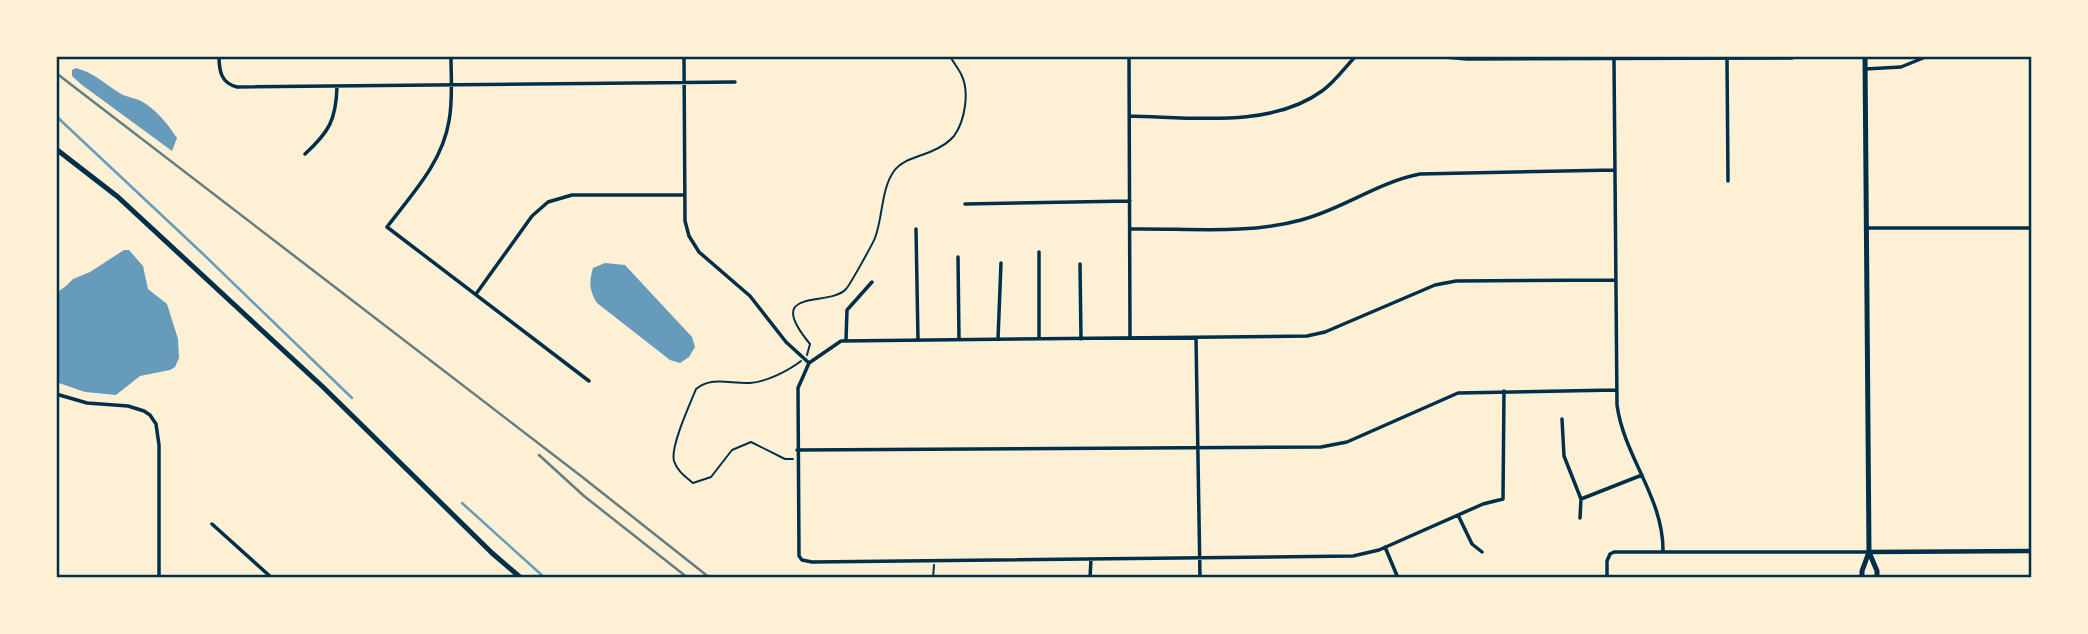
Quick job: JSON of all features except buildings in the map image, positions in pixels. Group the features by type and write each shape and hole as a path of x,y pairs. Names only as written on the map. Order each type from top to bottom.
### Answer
{"main road":[{"path":"1865,56 1870,552 1877,578"},
{"path":"56,149 118,197 323,387 521,578"},
{"path":"1862,578 1870,552"}],"street":[{"path":"219,56 220,70 225,82 237,88 735,82"},
{"path":"451,56 450,120 440,151 427,176 387,227 589,381"},
{"path":"684,56 686,227 693,244 750,296 786,341 809,363"},
{"path":"1129,56 1130,338"},
{"path":"1129,116 1267,116 1324,91 1356,56"},
{"path":"1434,56 1467,60 1727,59 1792,56"},
{"path":"1865,69 1901,67 1928,56"},
{"path":"1727,59 1728,181"},
{"path":"1614,60 1617,390 1620,419 1657,510 1663,534 1663,552"},
{"path":"305,154 331,124 337,105 337,87"},
{"path":"1131,229 1251,228 1287,223 1319,214 1403,177 1420,174 1615,170"},
{"path":"476,294 532,216 548,202 572,195 685,195"},
{"path":"965,204 1130,201"},
{"path":"1867,228 2032,228"},
{"path":"916,229 918,340"},
{"path":"1039,252 1039,339"},
{"path":"958,257 959,340"},
{"path":"998,339 1001,263"},
{"path":"1080,264 1081,339"},
{"path":"1504,391 1504,497 1498,502 1483,504 1385,547 1353,556 812,562 802,560 798,550 798,388 809,363 846,340 1279,337 1317,334 1435,285 1456,281 1616,281"},
{"path":"846,340 847,310 872,282"},
{"path":"1196,338 1200,578"},
{"path":"797,450 1321,447 1347,442 1458,393 1617,390"},
{"path":"56,394 86,403 137,408 150,415 156,424 159,445 159,578"},
{"path":"1562,419 1564,456 1581,499 1580,518"},
{"path":"1581,499 1642,475"},
{"path":"1458,515 1472,544 1482,552"},
{"path":"212,524 272,578"},
{"path":"1385,547 1398,578"},
{"path":"1607,578 1607,561 1611,554 2032,551"},
{"path":"1090,578 1091,559"}],"path":[{"path":"797,459 785,459 751,442 732,450 711,477 693,482 683,476 674,461 675,448 696,389 711,381 752,383 792,367 809,352 810,344 794,320 795,309 801,302 837,295 846,290 875,239 893,172 902,162 933,151 955,134 965,108 966,91 962,75 950,56"},
{"path":"933,578 934,561"}],"water":[{"path":"76,68 95,76 123,95 145,103 156,112 177,138 172,151 82,85 72,76 72,70"},
{"path":"124,250 129,250 143,266 148,289 167,304 178,339 179,358 175,367 140,376 116,395 85,392 56,382 56,293 73,279 90,272"},
{"path":"605,263 625,265 692,337 695,347 689,357 680,363 670,360 597,303 590,282 593,268"}],"waterway":[{"path":"56,116 352,398"},
{"path":"462,503 545,578"}],"railway":[{"path":"56,73 710,578"},
{"path":"539,455 584,496 688,578"}]}
